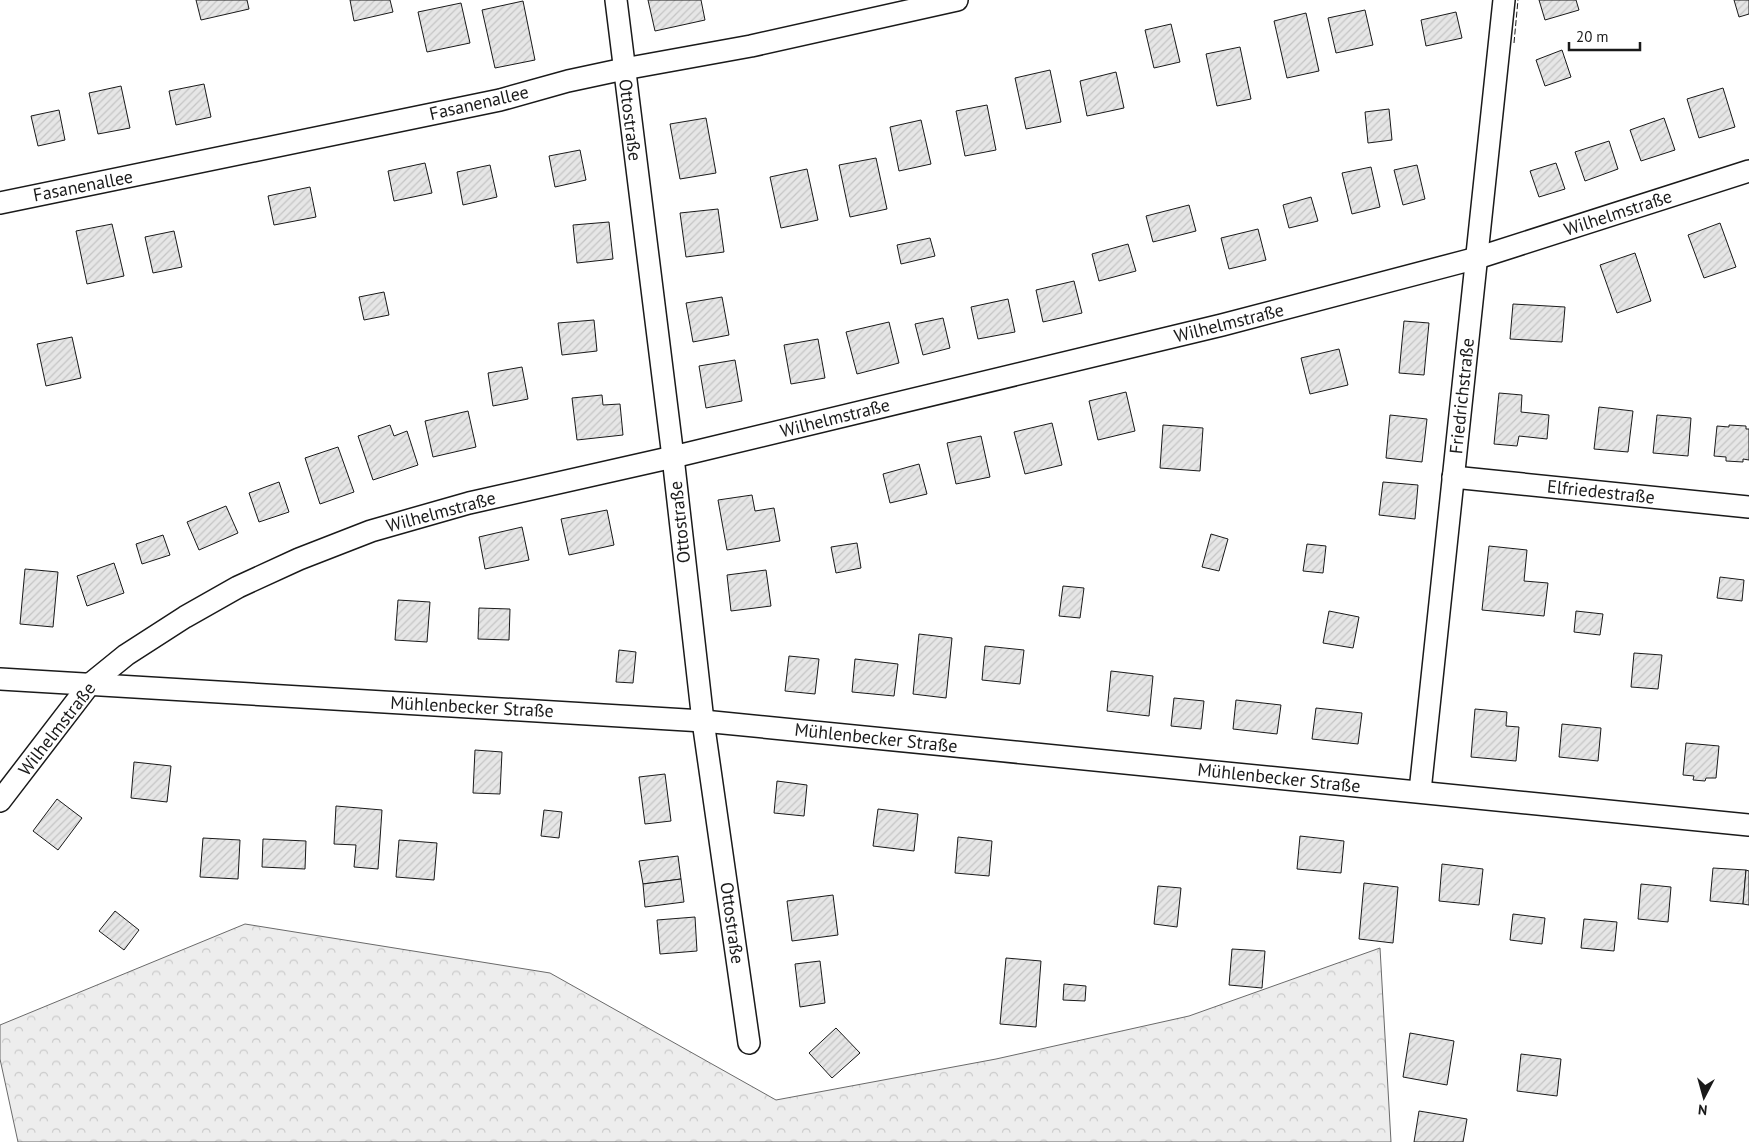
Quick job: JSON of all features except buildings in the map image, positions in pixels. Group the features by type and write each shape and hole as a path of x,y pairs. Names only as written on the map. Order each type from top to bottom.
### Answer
{"street":[{"name":"Ottostraße","path":"616,0 673,457 703,720 749,1043"},
{"name":"Fasanenallee","path":"0,202 500,100 568,81 751,46 958,0"},
{"name":"Friedrichstraße","path":"1420,792 1504,0"},
{"name":"Wilhelmstraße","path":"0,801 89,685 142,644 211,602 261,576 335,544 438,510 673,457 1222,325 1477,258 1749,171"},
{"name":"Elfriedestraße","path":"1453,477 1749,507"},
{"name":"Mühlenbecker Straße","path":"0,679 703,720 1749,825"}],"green space":[{"path":"245,924 550,973 776,1100 996,1059 1189,1016 1380,948 1391,1142 18,1142 0,1059 0,1025"}],"fence":[{"path":"1514,43 1518,0"}]}
